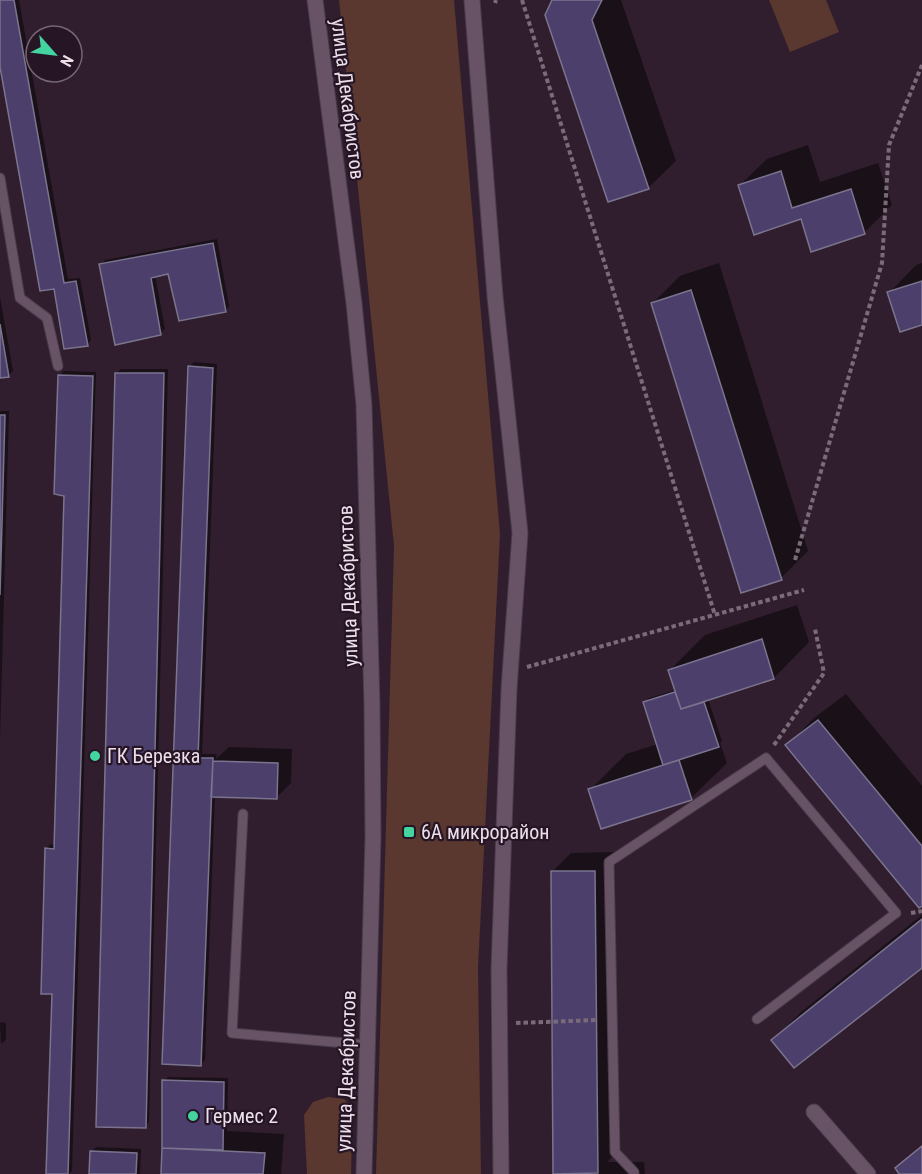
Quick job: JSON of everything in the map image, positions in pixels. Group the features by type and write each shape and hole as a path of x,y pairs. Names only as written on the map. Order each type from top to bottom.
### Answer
{"street":[{"path":"309,0 319,38"},
{"name":"улица Декабристов","path":"315,0 354,303 363,405 372,706 373,837 364,1174"},
{"path":"472,0 495,296 520,533 509,689 499,969 501,1174"},
{"path":"814,1112 868,1174"}],"lane":[{"path":"0,178 20,298 46,318 58,366"},
{"path":"634,1174 615,1152 609,862 766,758 896,913 757,1019"},
{"path":"243,814 232,1033 368,1045"}],"path":[{"path":"522,0 715,615"},
{"path":"795,560 882,263 889,145 922,65"},
{"path":"526,667 804,590"},
{"path":"766,758 824,673 815,628"},
{"path":"506,1023 612,1020"}],"shaded area":[{"path":"339,0 454,0 500,534 478,968 481,1174 376,1174 394,546"},
{"path":"769,0 826,0 839,32 790,52"},
{"path":"328,1097 344,1099 353,1108 351,1174 307,1174 304,1115 313,1102"}],"building":[{"path":"0,0 14,0 24,57 24,84 29,84 64,283 76,281 88,346 64,349 54,289 40,291 0,67"},
{"path":"552,0 602,0 592,20 649,189 608,202 545,15"},
{"path":"781,171 792,208 851,189 865,234 811,252 801,219 754,235 738,185"},
{"path":"213,243 226,312 179,321 168,274 151,278 161,335 115,345 99,264"},
{"path":"922,281 922,325 900,332 887,292"},
{"path":"691,290 782,580 741,593 651,303"},
{"path":"0,324 9,377 0,378"},
{"path":"188,366 213,368 198,758 213,758 201,1066 162,1064"},
{"path":"115,373 164,373 146,1128 96,1127"},
{"path":"58,375 93,376 68,1174 46,1174 52,994 41,994 45,848 54,849 64,496 54,494"},
{"path":"0,415 5,415 0,595"},
{"path":"762,639 774,679 681,709 668,670"},
{"path":"675,692 681,709 704,702 719,747 663,765 643,702"},
{"path":"818,720 922,846 922,906 919,908 785,745"},
{"path":"679,760 692,800 601,829 588,789"},
{"path":"213,761 278,763 277,799 211,797"},
{"path":"551,871 595,871 598,1173 553,1174"},
{"path":"922,919 922,968 794,1068 771,1040"},
{"name":"Гермес 2","path":"162,1080 224,1082 223,1150 162,1148"},
{"path":"922,1146 922,1174 899,1174 895,1168"},
{"path":"162,1148 265,1153 263,1174 161,1174"},
{"path":"90,1151 137,1153 136,1174 89,1174"}],"place":[{"name":"ГК Березка","path":"95,756"},
{"name":"6А микрорайон","path":"409,832"},
{"name":"Гермес 2","path":"193,1116"}]}
